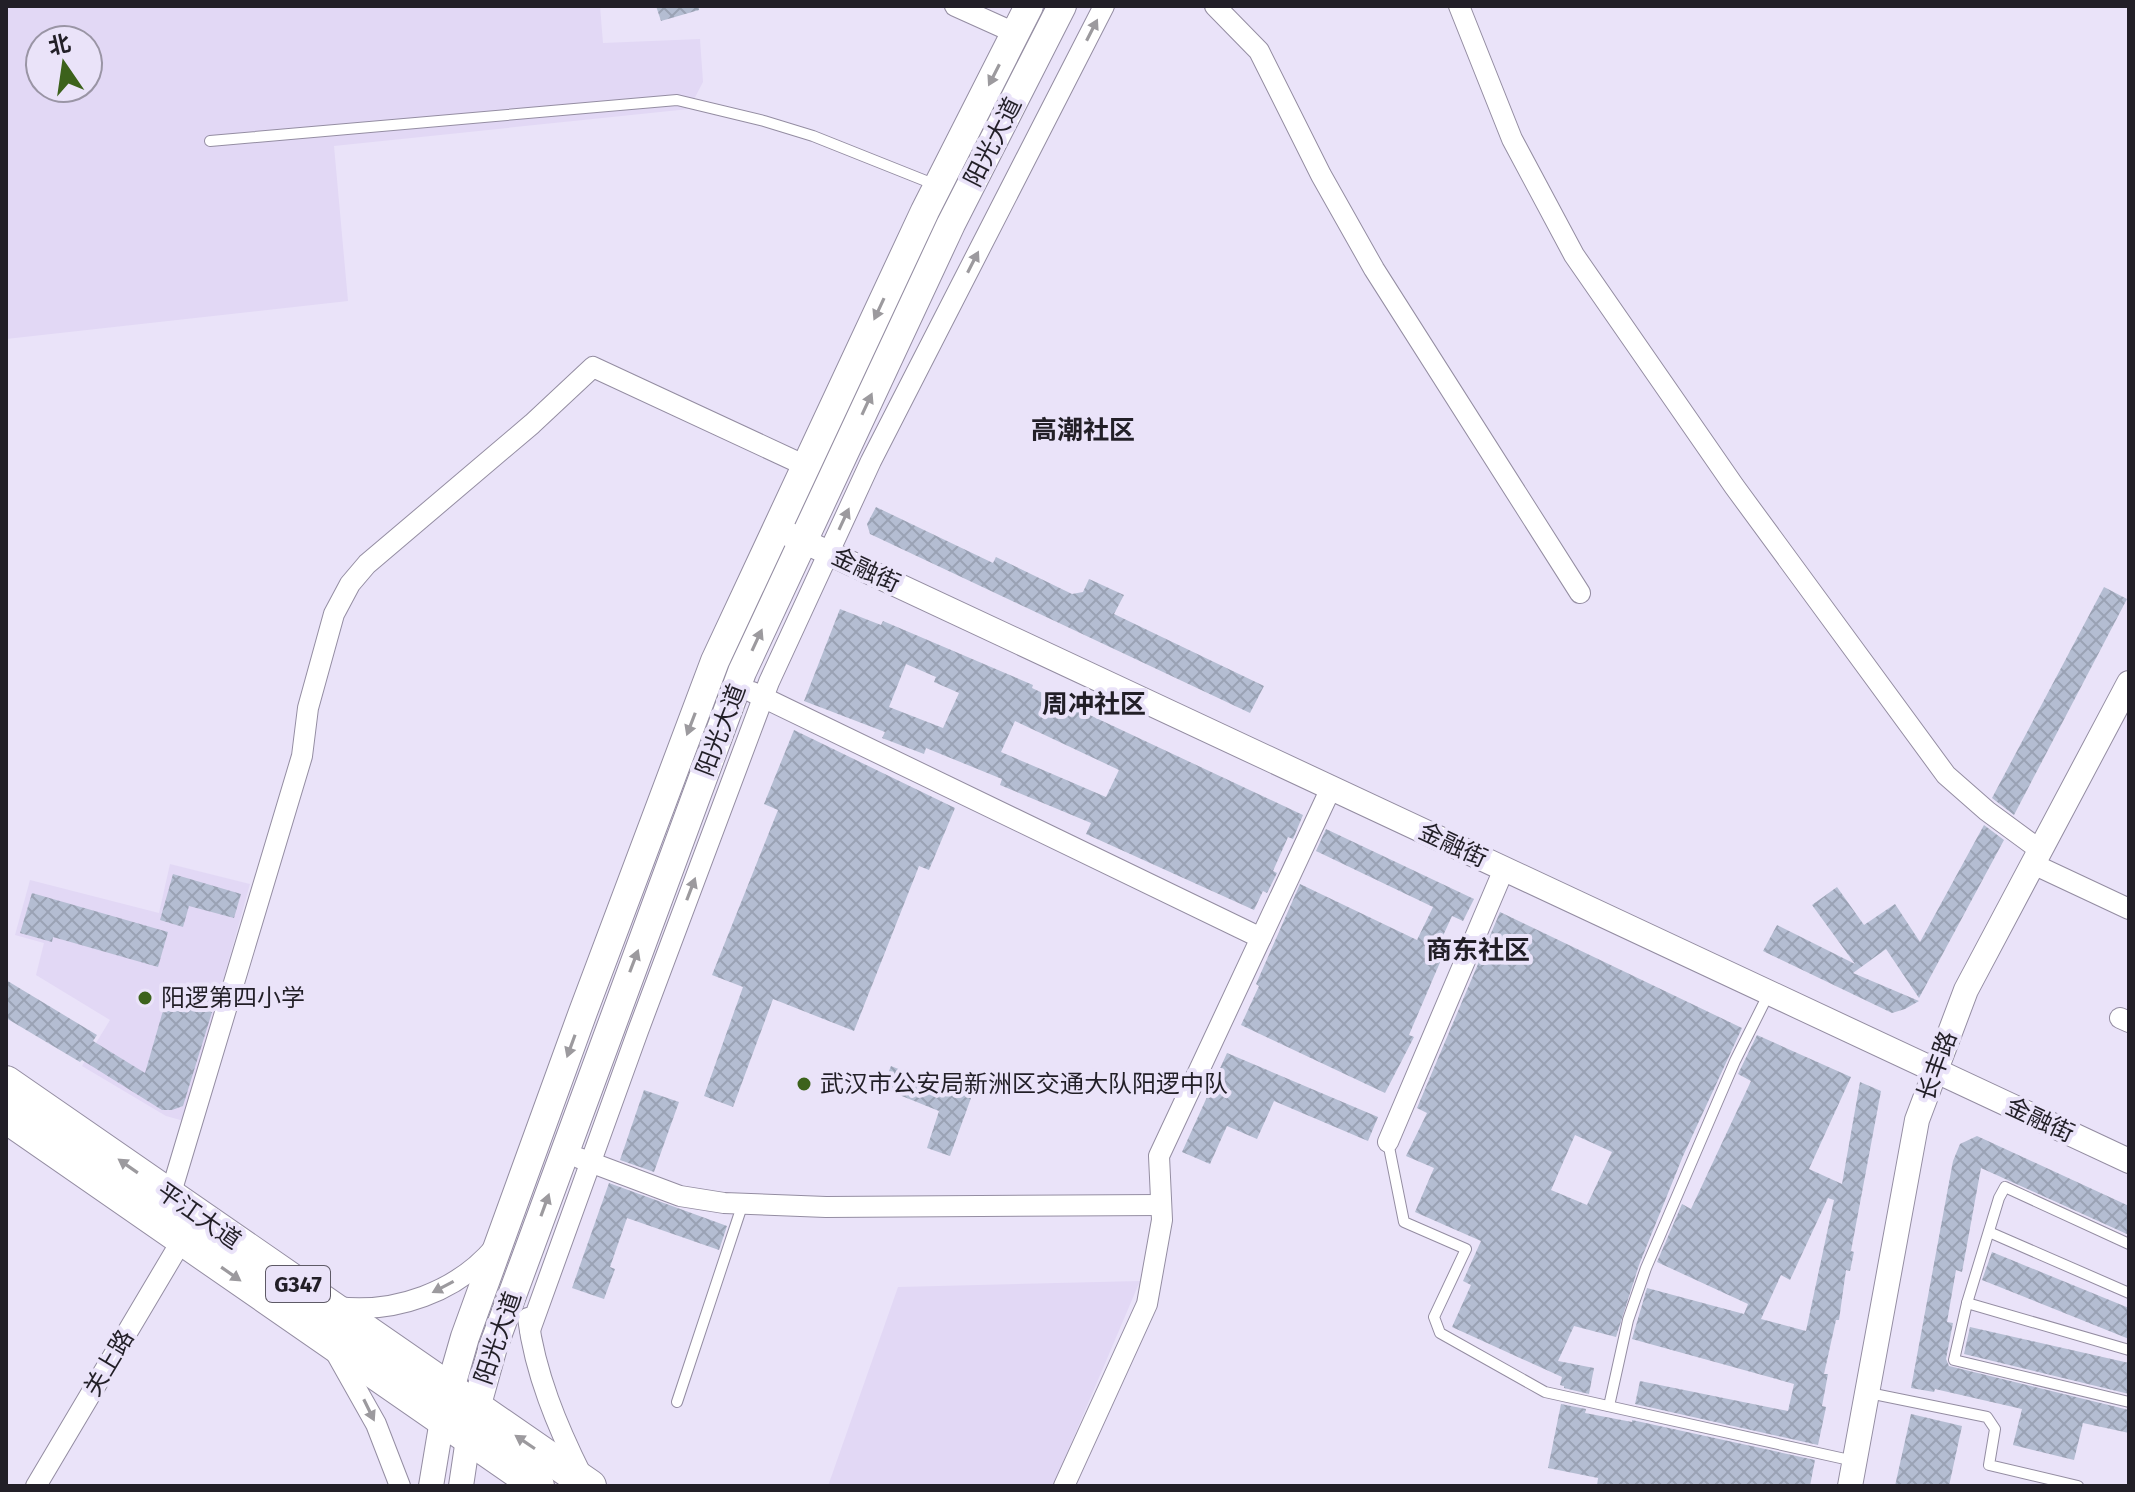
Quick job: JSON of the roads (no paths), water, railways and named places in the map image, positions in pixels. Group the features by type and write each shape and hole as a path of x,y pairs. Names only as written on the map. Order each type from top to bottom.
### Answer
{"highway":[{"name":"平江大道","path":"6,1082 329,1306 455,1406 468,1439 538,1486"},
{"name":"平江大道","path":"6,1117 330,1343 455,1406 588,1484"}],"main road":[{"name":"阳光大道","path":"455,1406 465,1337 715,661 937,186 1029,6"},
{"name":"阳光大道","path":"455,1406 493,1347 564,1152 750,691 803,541 951,224 1062,6"}],"street":[{"path":"955,6 1015,33"},
{"path":"530,1330 591,1162 750,691 829,553 871,461 1104,6"},
{"path":"1215,6 1259,51 1321,175 1374,269 1580,593"},
{"path":"1459,6 1525,166 1553,220 1596,290 1734,486 1946,775 2037,857 2129,909"},
{"path":"170,1196 302,756 308,708 334,614 358,574 532,424 593,367 806,466"},
{"name":"金融街","path":"777,528 2129,1161"},
{"name":"长丰路","path":"1850,1486 1917,1120 1934,1070 1966,990 2129,683"},
{"path":"750,691 1261,938"},
{"path":"1064,1486 1147,1304 1162,1220 1159,1156 1331,788"},
{"path":"1388,1142 1504,869"},
{"path":"564,1152 680,1196 743,1203 826,1207 1161,1205"},
{"path":"329,1306 379,1308 428,1295 469,1271 502,1237"},
{"name":"关上路","path":"36,1486 182,1240"},
{"path":"524,1262 536,1359 556,1420 588,1484"},
{"path":"330,1343 369,1410 400,1486"},
{"name":"阳光大道","path":"431,1486 455,1406"},
{"path":"461,1486 468,1439"}],"lane":[{"path":"210,141 677,100 813,136 937,186"},
{"path":"1609,1406 1628,1320 1646,1268 1735,1061 1769,993"},
{"path":"1388,1142 1404,1222 1466,1249 1434,1317 1440,1333 1545,1392 1854,1461"},
{"path":"2129,1244 2005,1187 1967,1303 1954,1360 2129,1402"},
{"path":"677,1402 743,1203"},
{"path":"1989,1232 2129,1293"},
{"path":"1967,1303 2129,1350"},
{"path":"1867,1393 1987,1417 1995,1429 1989,1465 2078,1486"}],"place":[{"name":"阳逻第四小学","path":"145,998"},
{"name":"武汉市公安局新洲区交通大队阳逻中队","path":"804,1084"}],"district":[{"name":"高潮社区","path":"1083,430"},
{"name":"周冲社区","path":"1094,704"},
{"name":"商东社区","path":"1478,950"}]}
